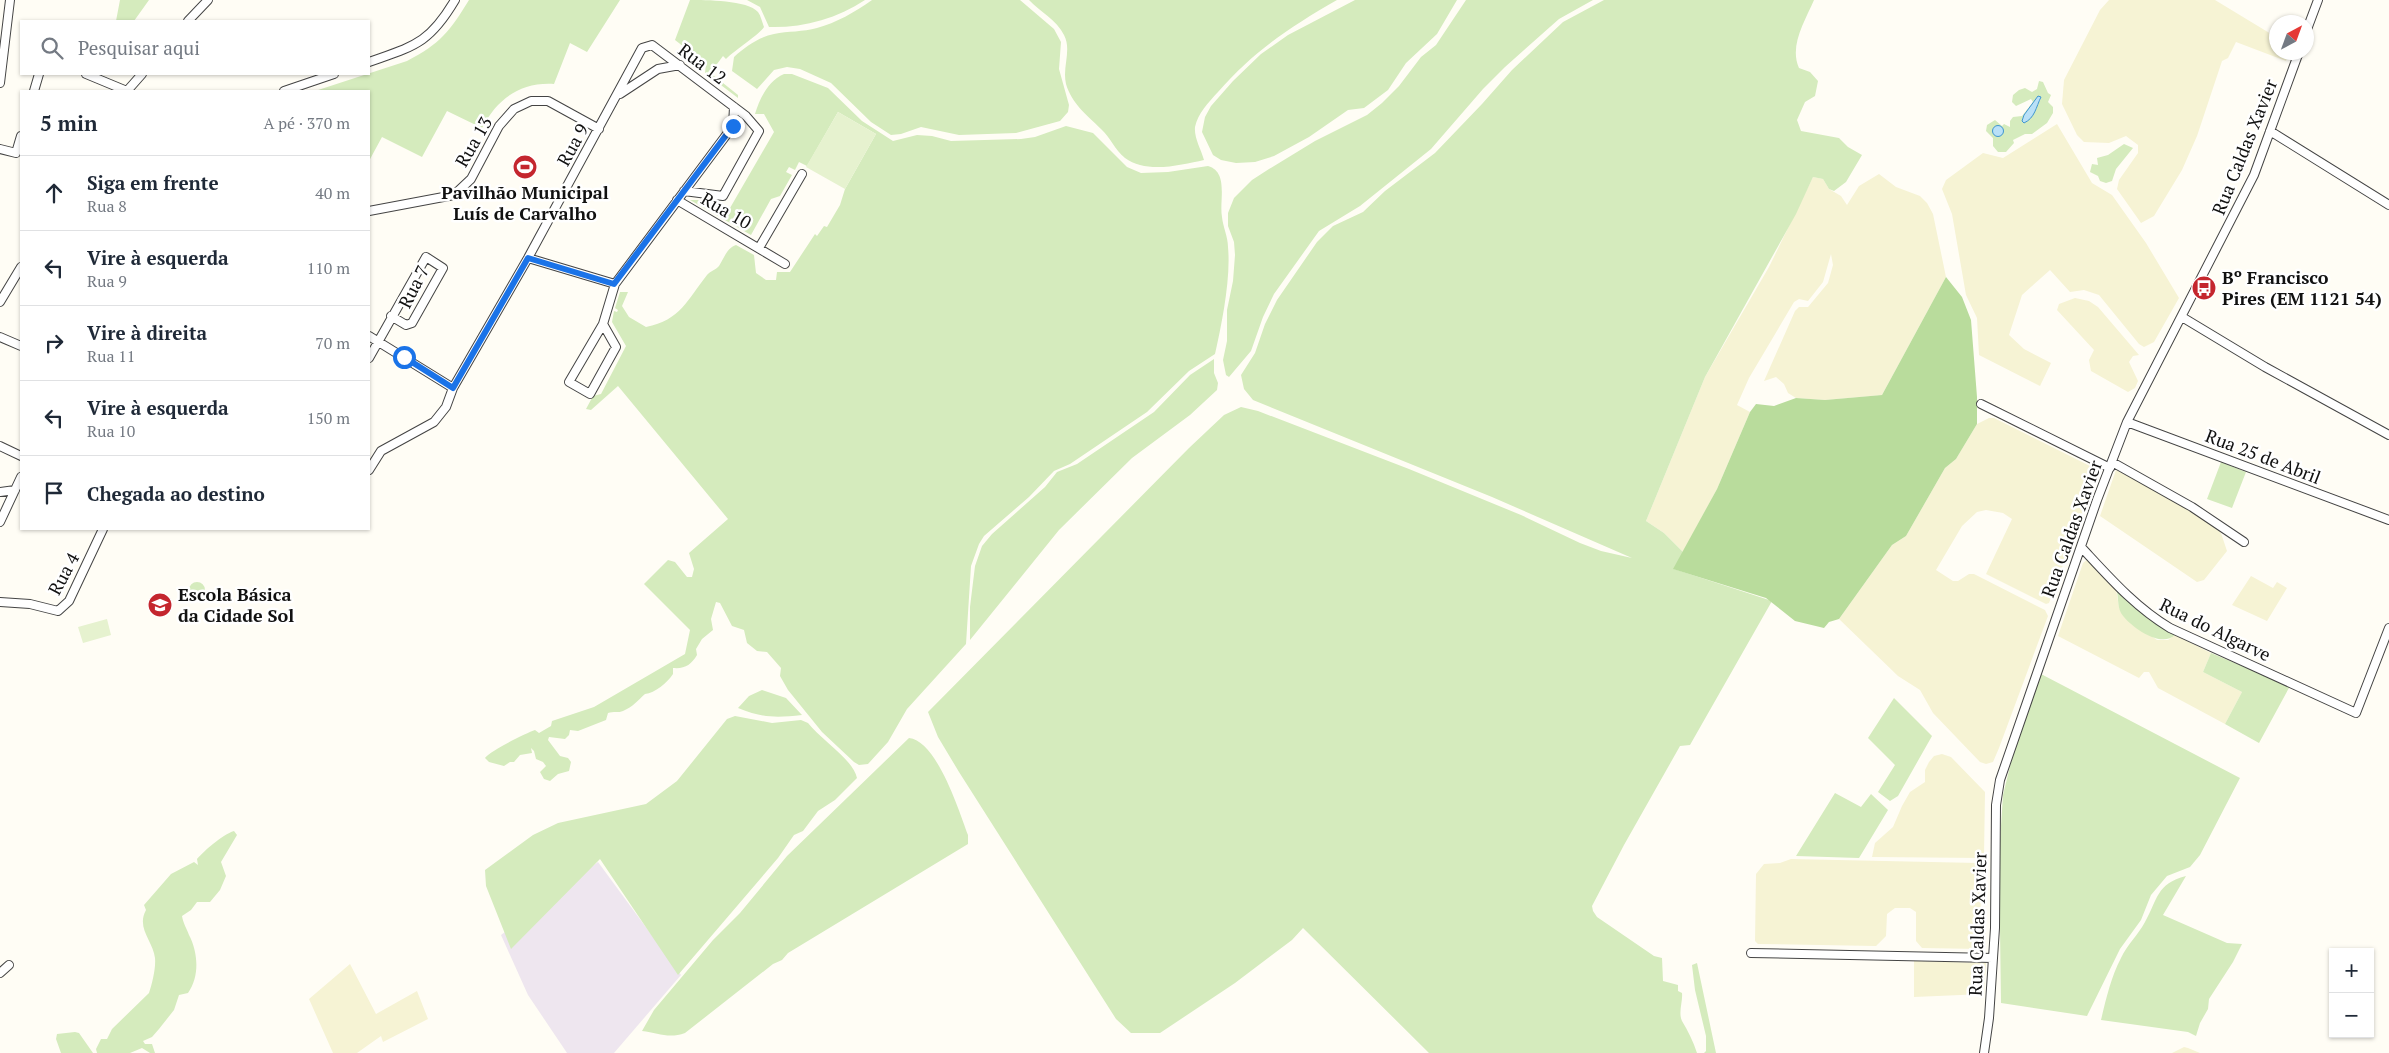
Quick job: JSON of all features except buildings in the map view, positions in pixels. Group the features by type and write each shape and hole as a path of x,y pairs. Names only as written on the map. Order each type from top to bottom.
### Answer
{"street":[{"path":"0,83 10,0"},
{"path":"189,20 208,0"},
{"path":"370,62 412,46 428,36 441,23 455,0"},
{"path":"2312,15 2318,0"},
{"name":"Rua 12","path":"652,45 734,107"},
{"name":"Rua 9","path":"370,468 381,451 434,422 446,407 453,388 528,258 642,48 652,45"},
{"name":"Rua Caldas Xavier","path":"1985,1050 1993,958 1996,805 2000,780 2081,547 2127,422 2250,183 2296,60"},
{"name":"Rua 9","path":"616,97 658,69 680,65"},
{"path":"34,90 39,75"},
{"path":"88,75 125,90"},
{"path":"128,90 141,75"},
{"path":"287,90 331,75"},
{"name":"Rua 13","path":"370,211 454,195 471,179 499,126 514,109 531,101 548,101 599,129"},
{"name":"Rua 10","path":"603,324 616,347 590,394 569,382 603,324 614,284 733,126 734,107"},
{"name":"Rua 10","path":"684,191 723,196 759,131 734,107"},
{"path":"2270,131 2389,205"},
{"path":"0,149 16,153 20,139"},
{"name":"Rua 10","path":"759,248 802,174"},
{"name":"Rua 10","path":"677,200 785,264"},
{"name":"Rua 7","path":"370,356 379,342 390,316 426,257 443,268 412,323 406,325 390,316"},
{"path":"528,258 614,284"},
{"path":"0,302 20,269"},
{"path":"2182,317 2265,367 2389,435"},
{"path":"0,336 20,346"},
{"path":"370,337 453,388"},
{"path":"1981,404 2111,465 2192,507 2244,542"},
{"name":"Rua 25 de Abril","path":"2127,422 2389,520"},
{"path":"0,446 20,456"},
{"path":"0,522 20,479"},
{"path":"0,492 15,490"},
{"name":"Rua 4","path":"2,601 30,604 50,611 58,611 64,608 103,530"},
{"name":"Rua do Algarve","path":"2081,547 2129,598 2163,624 2356,713 2389,628"},
{"path":"1751,953 1993,958"},
{"path":"0,973 9,965"}],"shaded area":[{"path":"2109,0 2215,0 2269,33 2269,55 2236,42 2228,58 2222,61 2197,136 2182,170 2154,216 2141,223 2117,189 2119,180 2138,153 2138,145 2126,136 2109,143 2084,142 2077,135 2062,104 2064,80 2100,10"},
{"path":"2057,124 2092,183 2112,195 2146,243 2179,298 2154,342 2144,347 2139,344 2099,295 2084,290 2070,292 2050,270 2022,295 2009,335 2024,349 2051,363 2040,386 1979,355 1977,318 1966,295 1952,214 1942,189 1946,180 1983,153 2003,158"},
{"path":"1879,174 1896,187 1920,196 1927,203 1933,214 1946,277 1882,395 1825,400 1796,398 1788,393 1784,384 1776,377 1764,381 1795,311 1799,307 1808,307 1828,283 1833,265 1831,254 1823,282 1808,301 1799,299 1794,302 1749,378 1737,405 1750,412 1717,489 1683,552 1664,533 1646,521 1705,377 1769,267 1813,177 1823,179 1829,189 1841,196 1847,205 1859,186"},
{"path":"2075,298 2089,301 2098,307 2139,355 2133,356 2129,362 2138,381 2135,388 2128,392 2091,371 2089,360 2094,350 2057,310 2059,304"},
{"path":"1989,418 1994,418 2090,466 2094,471 2095,477 2049,603 2046,604 1986,574 2012,519 2003,513 1986,510 1977,512 1962,526 1936,570 1953,581 1958,581 1969,574 1974,574 2045,610 2048,616 1999,748 1993,762 1986,764 1980,762 1933,713 1920,690 1898,676 1839,619 1892,545 1906,536 1945,468 1956,459 1977,424"},
{"path":"2116,470 2178,502 2213,525 2221,533 2227,551 2204,580 2197,582 2100,516"},
{"path":"2088,559 2116,589 2119,607 2123,615 2157,640 2168,640 2175,635 2211,653 2203,672 2242,692 2225,724 2158,688 2149,672 2144,672 2139,678 2058,636 2083,563"},
{"path":"2251,576 2273,588 2277,582 2287,588 2267,621 2232,605"},
{"path":"1942,754 1951,757 1985,792 1984,856 1982,858 1872,857 1875,843 1893,827 1910,792 1925,782 1925,770 1929,762 1934,756"},
{"path":"1791,859 1978,863 1985,869 1986,888 1980,897 1981,910 1986,917 1986,944 1980,949 1922,948 1916,941 1916,912 1910,908 1895,908 1887,914 1886,936 1876,946 1758,944 1755,941 1756,874 1764,864 1780,863"},
{"path":"598,862 681,975 614,1053 567,1053 528,995 501,935"},
{"path":"1914,961 1986,963 1984,994 1914,997"},
{"path":"350,964 376,1014 417,991 428,1019 383,1042 381,1036 357,1053 333,1053 309,999"},
{"path":"2184,1047 2188,1048 2200,1053 2172,1053"}],"green space":[{"path":"120,0 149,0 135,20 116,20"},
{"path":"469,0 620,0 587,52 570,43 554,84 531,86 511,94 495,109 482,128 447,111 422,157 382,137 370,159 370,90 318,90 364,75 370,75 370,73 407,61 428,49 443,36"},
{"path":"690,0 736,3 753,8 760,15 764,27 762,30 726,59 723,56 714,68 713,75 738,95 738,98 705,73 706,64 675,40"},
{"path":"747,0 865,0 854,7 819,21 794,26 769,27 760,7"},
{"path":"872,0 1020,0 1054,29 1061,42 1059,69 1069,105 1068,112 1060,121 1016,133 959,135 921,127 901,134 891,135 871,122 831,83 800,69 787,67 774,70 757,89 732,71 734,57 758,40 768,35 824,26 845,17"},
{"path":"1029,0 1337,0 1288,30 1259,52 1207,104 1198,117 1195,127 1204,160 1174,166 1153,167 1133,163 1125,158 1104,132 1076,103 1066,84 1067,47 1064,35 1052,20"},
{"path":"1355,0 1457,0 1437,34 1406,63 1388,90 1364,108 1348,110 1309,137 1274,156 1255,162 1236,163 1221,160 1213,155 1202,132 1205,117 1211,106 1233,81 1261,54 1288,35"},
{"path":"1466,0 1593,0 1559,19 1505,67 1483,89 1431,149 1360,206 1319,231 1274,294 1263,317 1251,351 1229,377 1226,375 1223,360 1227,341 1227,310 1233,281 1235,255 1234,242 1228,226 1228,213 1234,198 1252,180 1269,169 1315,141 1367,115 1382,103 1399,86 1421,57 1436,45"},
{"path":"1604,0 1814,0 1799,34 1796,60 1799,68 1810,72 1818,81 1815,96 1805,102 1797,120 1801,131 1839,138 1848,147 1862,155 1846,182 1834,191 1829,189 1823,179 1813,177 1796,214 1705,377 1646,521 1664,533 1683,552 1674,569 1772,601 1690,745 1680,746 1592,906 1597,917 1654,956 1662,958 1663,981 1678,985 1678,991 1682,993 1681,1018 1697,1053 1429,1053 1303,928 1292,940 1235,983 1160,1033 1131,1033 1116,1019 959,772 938,737 928,712 1189,448 1224,415 1241,407 1258,411 1409,469 1521,515 1580,543 1601,551 1632,558 1492,497 1253,400 1244,389 1241,375 1255,353 1265,324 1277,300 1317,242 1333,226 1363,212 1385,191 1435,153 1512,70 1563,22"},
{"path":"784,74 792,74 828,88 862,121 893,141 917,135 932,136 951,141 1021,139 1035,137 1066,126 1093,133 1127,167 1141,173 1168,172 1208,166 1215,169 1221,181 1221,210 1229,259 1225,300 1215,354 1189,371 1147,412 1070,464 1054,471 1029,497 984,536 971,566 966,644 907,709 888,742 868,764 859,765 854,762 822,732 788,690 780,676 781,668 767,652 757,651 747,643 744,630 732,626 720,603 716,602 711,619 713,630 702,639 696,649 697,655 690,664 681,668 673,668 673,674 657,690 645,694 633,705 621,712 608,713 606,720 578,731 570,730 569,735 565,739 549,737 548,740 560,756 568,758 571,762 569,771 558,774 550,781 544,779 540,772 546,766 543,762 536,759 531,748 532,753 520,755 514,762 504,766 489,762 485,758 508,742 535,730 539,733 551,726 552,721 594,707 685,654 690,630 644,584 668,560 675,562 687,577 692,577 694,569 689,553 728,519 618,386 591,410 586,409 593,396 601,394 626,346 612,322 614,311 617,312 618,310 615,308 620,292 628,292 622,306 629,317 646,327 658,324 682,308 707,275 719,266 733,246 736,245 754,255 756,273 766,280 776,280 777,272 790,272 815,234 817,236 824,226 827,227 840,205 845,189 876,134 838,112 807,166 799,162 795,170 789,167 786,172 792,175 780,196 771,199 751,235 690,200 700,200 701,205 730,208 774,132 764,114 755,114 759,102 773,81"},
{"path":"2039,81 2043,82 2048,93 2051,95 2048,102 2053,107 2053,113 2047,123 2032,134 2025,134 2013,140 2014,143 2006,152 1998,152 1993,146 1993,138 1986,131 1987,125 1995,120 2002,126 2004,124 2010,127 2010,121 2013,117 2022,116 2033,102 2031,99 2016,106 2012,102 2013,95 2025,88 2032,92 2037,89","holes":["2038,97 2041,98 2033,115 2022,121 2024,115"]},
{"path":"838,112 876,134 845,189 806,167"},
{"path":"2124,144 2133,148 2116,169 2112,181 2106,183 2100,181 2098,176 2090,172 2092,164 2098,165 2097,158 2108,155"},
{"path":"1946,277 1962,297 1971,320 1977,397 1977,424 1956,459 1945,468 1906,536 1892,545 1839,619 1829,622 1824,628 1795,621 1766,598 1673,569 1717,489 1750,412 1756,404 1774,406 1796,398 1825,400 1882,395"},
{"path":"1214,359 1214,373 1218,383 1217,390 1190,415 1132,458 1059,530 970,640 970,607 975,566 982,546 992,534 1045,487 1057,472 1077,464 1154,412 1190,375"},
{"path":"2221,462 2246,472 2232,508 2207,499"},
{"path":"194,582 200,582 205,587 203,596 194,598 189,593 189,587"},
{"path":"2116,589 2149,619 2175,635 2169,639 2154,638 2131,624 2121,613"},
{"path":"107,619 111,635 83,643 78,627"},
{"path":"2211,653 2290,686 2259,743 2225,724 2242,692 2203,672"},
{"path":"2041,674 2240,778 2200,855 2190,867 2167,876 2151,895 2141,920 2120,949 2087,1016 2001,1003 1999,856 2003,795 2013,754"},
{"path":"762,690 786,698 802,715 770,716 755,714 738,708 749,696"},
{"path":"1894,698 1932,736 1898,796 1890,801 1878,792 1895,765 1868,738"},
{"path":"735,716 772,723 801,720 808,723 843,757 857,778 835,800 818,811 803,831 794,835 778,858 678,975 600,859 511,949 486,886 485,870 533,835 558,823 646,804 677,781 727,719"},
{"path":"909,738 919,742 929,751 938,764 959,810 968,835 968,844 788,953 782,960 773,964 685,1033 669,1036 642,1031 654,1010 713,940 740,913 787,856"},
{"path":"1835,793 1861,807 1871,794 1888,810 1859,858 1796,856"},
{"path":"234,831 237,835 221,862 226,876 220,890 210,902 197,902 191,910 182,916 196,956 196,972 188,993 179,995 174,1010 152,1037 143,1041 145,1044 152,1044 155,1053 150,1053 142,1048 130,1053 97,1053 96,1049 101,1039 107,1039 112,1029 149,993 155,958 144,929 143,917 146,910 144,905 171,874 194,862 198,865 197,859 204,851 219,839"},
{"path":"2186,876 2163,915 2227,943 2242,944 2233,962 2209,999 2208,1009 2200,1023 2196,1036 2188,1032 2101,1020 2112,980 2123,953 2142,927 2163,888 2176,879"},
{"path":"1697,963 1716,1053 1704,1053 1706,1051 1706,1036 1695,990 1692,965"},
{"path":"79,1033 93,1053 61,1053 56,1039 57,1034"}],"water":[{"path":"2038,96 2041,97 2035,112 2024,123 2022,121 2024,115"},
{"path":"1998,125 2004,131 1998,137 1992,131"}],"place":[{"name":"Pavilhão Municipal Luís de Carvalho","path":"525,167"},
{"name":"Bº Francisco Pires (EM 1121 54)","path":"2204,288"},
{"name":"Escola Básica da Cidade Sol","path":"160,605"}],"route":[{"path":"404,357 453,388 528,258 614,284 733,126"}]}
